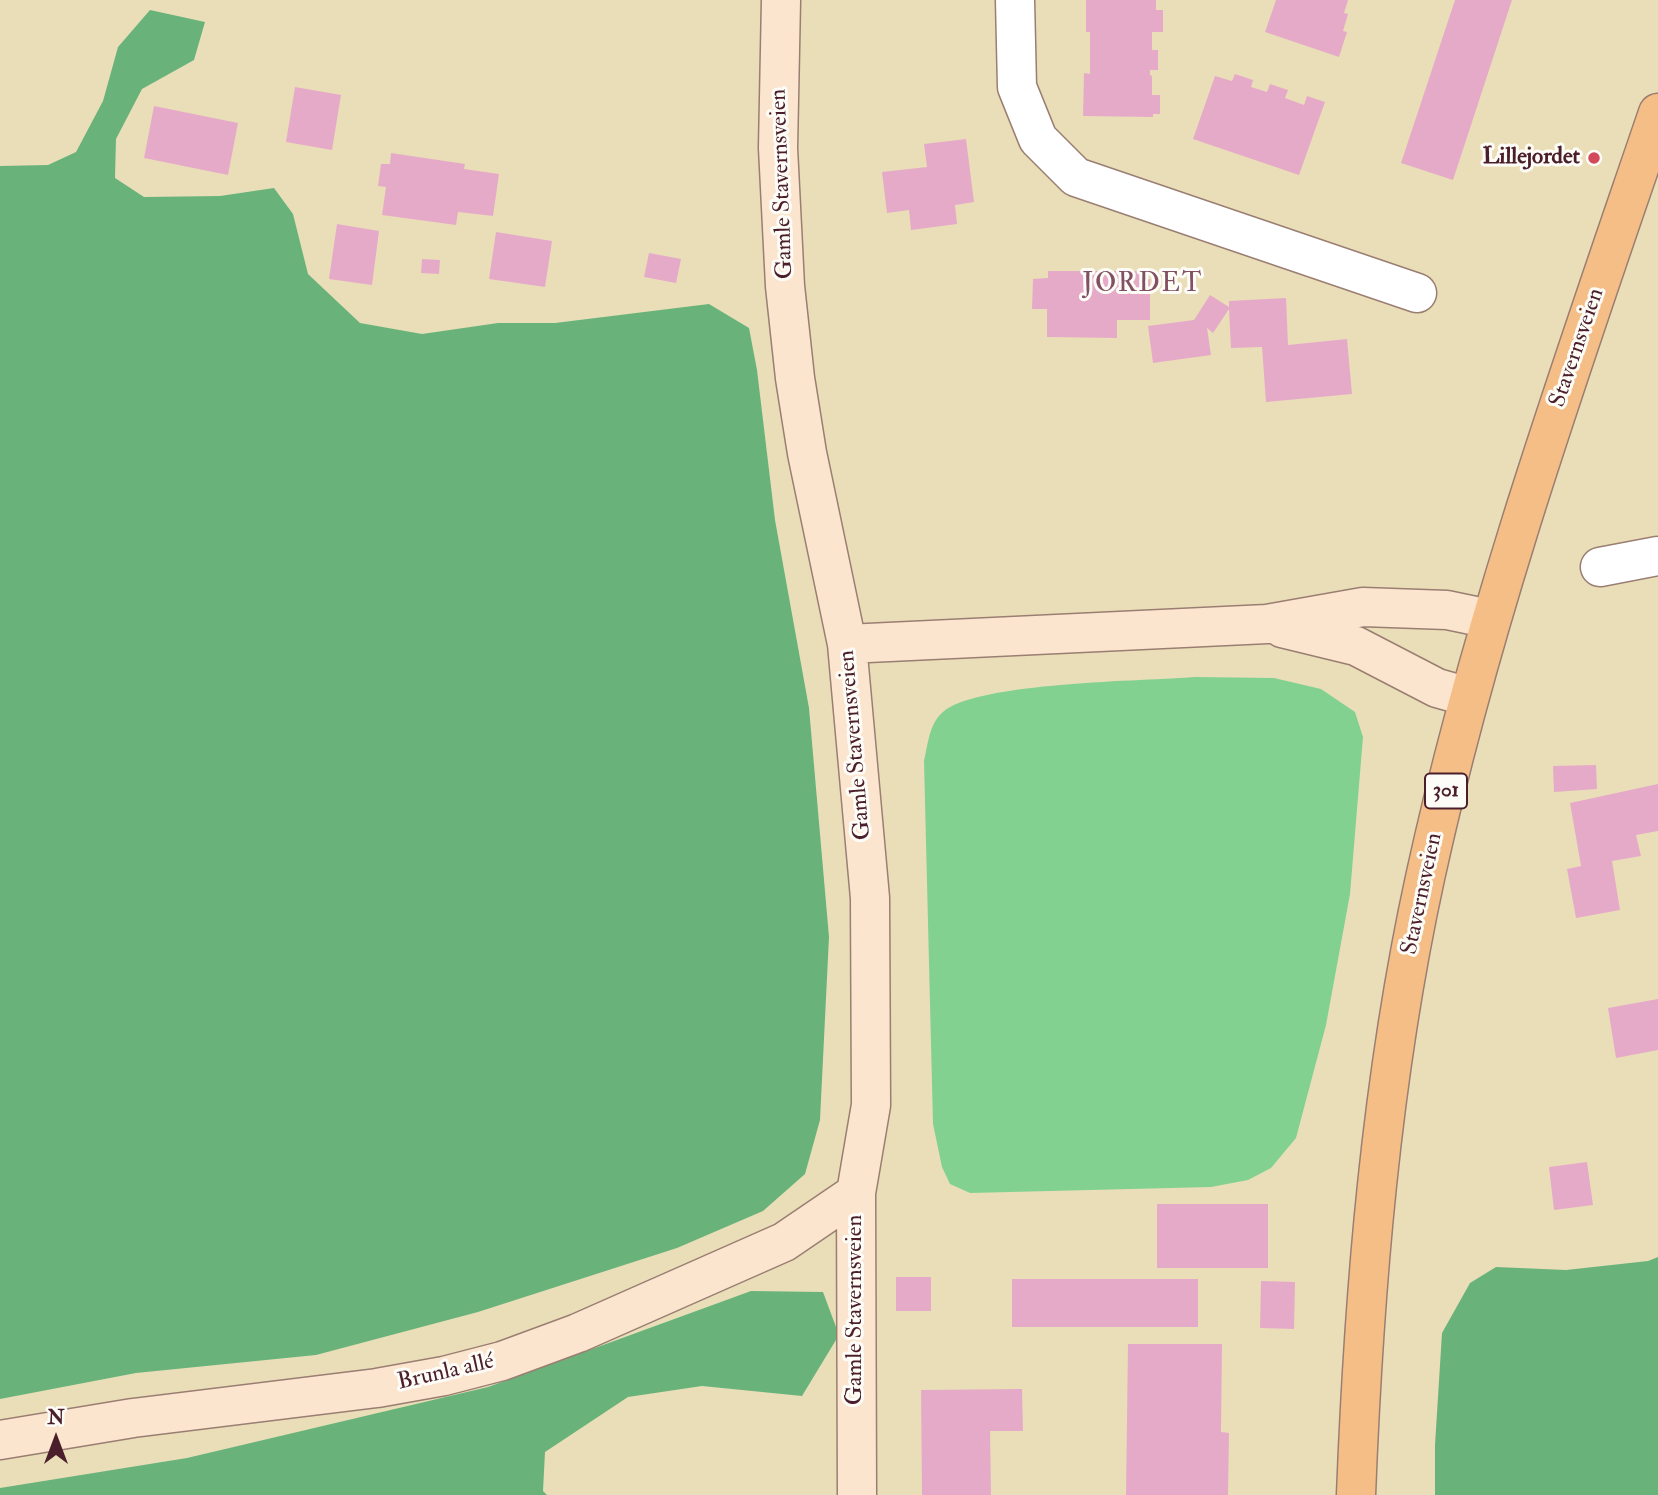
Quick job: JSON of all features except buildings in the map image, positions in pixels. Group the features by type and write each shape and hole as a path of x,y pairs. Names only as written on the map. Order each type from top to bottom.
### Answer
{"main road":[{"name":"Gamle Stavernsveien","path":"781,0 778,148 785,286 795,378 807,453 846,644 870,898 872,1105 856,1193 857,1495"},
{"name":"Stavernsveien","path":"1356,1495 1369,1268 1405,979 1425,878 1490,619 1532,481 1658,113"},
{"path":"846,644 1267,624 1363,607 1447,610 1490,619"},
{"path":"1267,624 1356,646 1437,688 1469,697"},
{"name":"Brunla allé","path":"0,1440 133,1418 377,1388 444,1376 502,1361 578,1333 784,1242 856,1193"}],"street":[{"path":"1015,0 1017,87 1038,139 1076,177 1417,293"},
{"path":"1600,567 1658,556"}],"green space":[{"path":"150,10 205,22 194,60 142,89 116,139 115,178 144,197 220,196 274,188 293,214 308,274 360,323 422,334 498,323 555,323 709,304 749,328 757,370 775,520 809,708 829,937 820,1120 805,1174 763,1211 677,1248 478,1312 316,1355 136,1373 0,1399 0,166 48,165 76,152 103,101 118,47"},
{"path":"1196,677 1274,678 1321,689 1355,712 1363,737 1350,894 1326,1025 1296,1138 1271,1168 1248,1180 1211,1187 970,1193 950,1184 942,1167 933,1124 924,761 935,722 943,712 961,702 989,694 1063,685"},
{"path":"1658,1257 1658,1495 1435,1495 1435,1445 1442,1333 1470,1283 1496,1267 1566,1270 1648,1261"},
{"path":"751,1291 823,1292 839,1335 802,1396 702,1386 628,1397 545,1452 543,1491 547,1495 0,1495 0,1488 187,1458 488,1387"}],"place":[{"name":"Lillejordet","path":"1594,158"}],"district":[{"name":"JORDET","path":"1143,285"}]}
